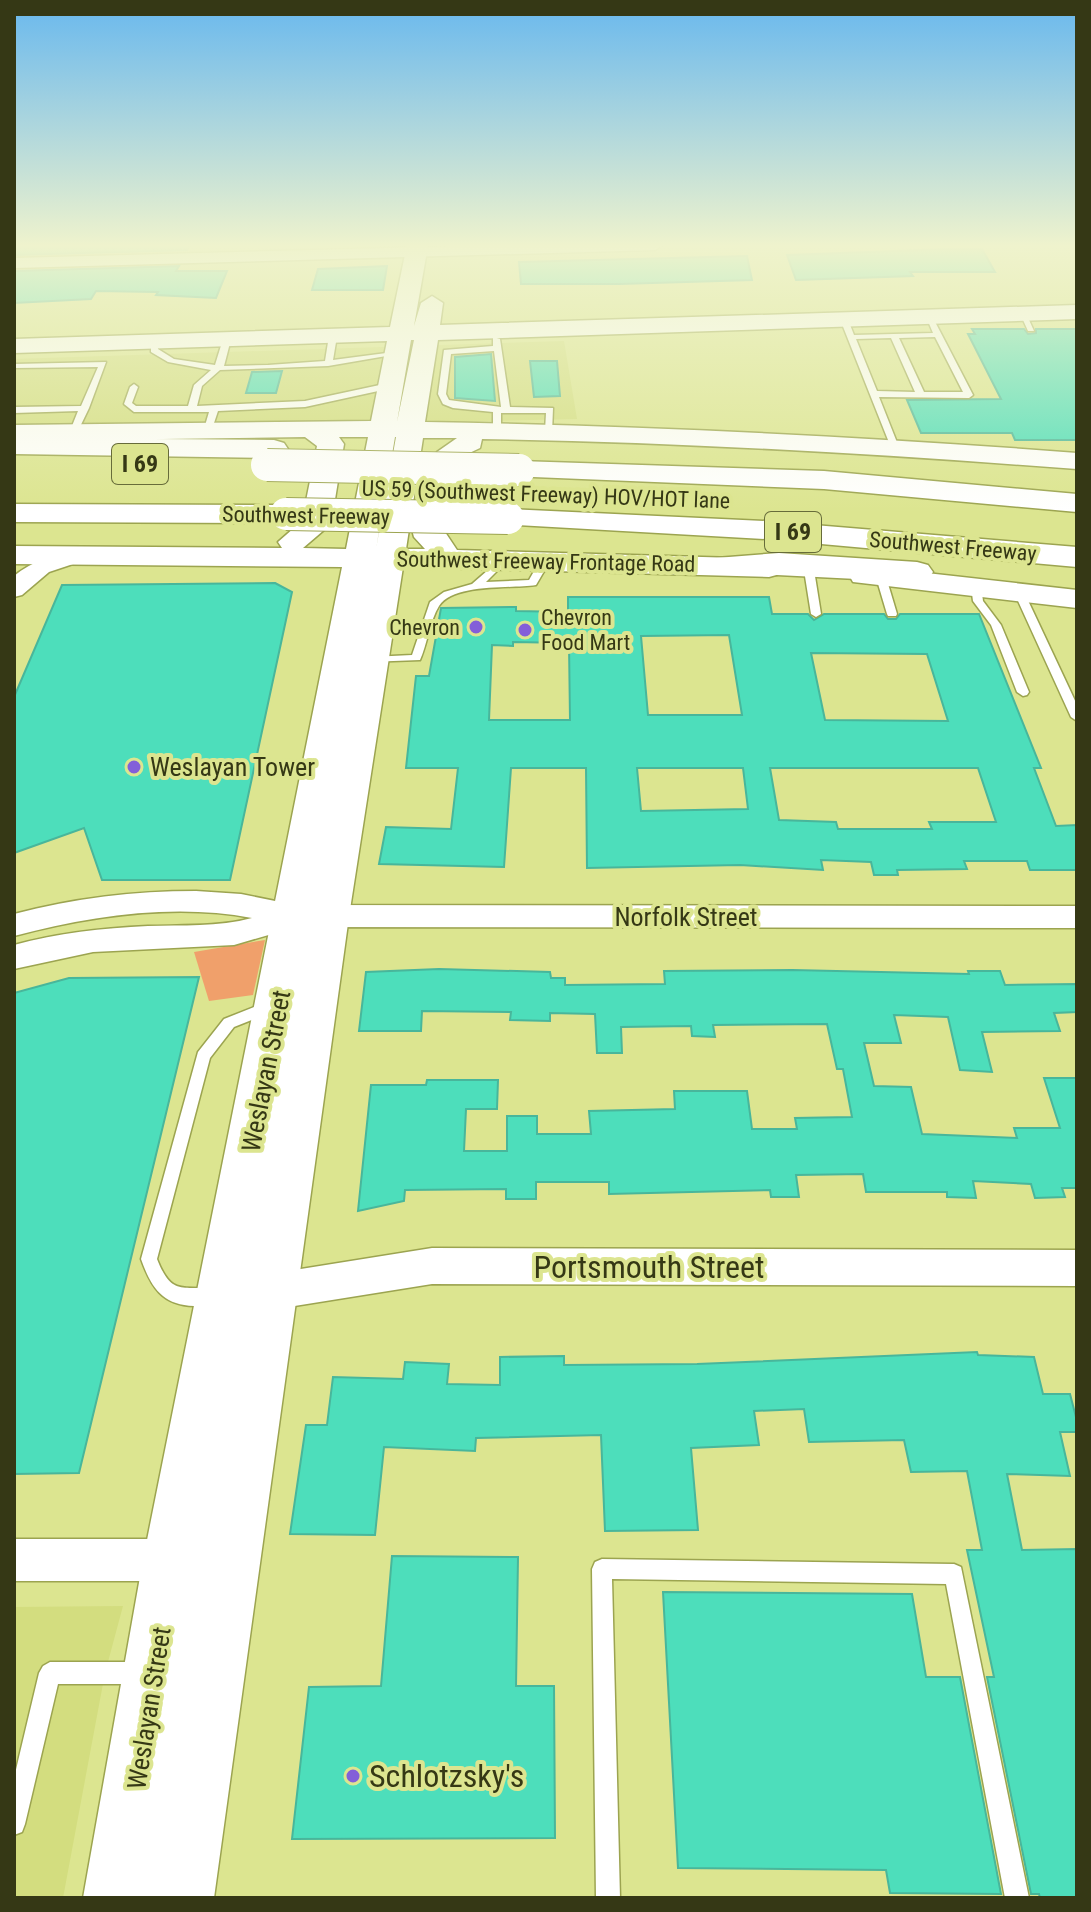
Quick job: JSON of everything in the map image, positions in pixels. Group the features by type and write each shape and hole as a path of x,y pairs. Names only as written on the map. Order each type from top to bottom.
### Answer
{"highway":[{"path":"14,446 260,479"},
{"name":"Southwest Freeway","path":"14,465 260,479 515,484 824,480 1077,503"},
{"name":"Southwest Freeway","path":"14,513 170,513 260,479 515,484 781,531 1077,557"},
{"name":"US 59 (Southwest Freeway) HOV/HOT lane","path":"515,484 1077,529"},
{"path":"14,487 116,485"},
{"path":"14,528 102,525 170,513"},
{"path":"727,565 779,563 1077,587"}],"main road":[{"name":"Weslayan Street","path":"375,557 381,428 398,334"},
{"path":"14,346 333,336 396,344 424,334"},
{"name":"Weslayan Street","path":"118,1898 173,1560 248,1295 375,557 434,365 427,334"},
{"path":"441,334 496,339 649,334"},
{"path":"301,416 332,421 354,412 389,386"},
{"path":"426,395 437,414 500,416 549,431 894,445 1077,461"},
{"path":"14,433 79,419 301,416 381,428 413,428 500,416"},
{"path":"263,557 288,545 316,524 331,444 301,416"},
{"path":"497,559 446,552 429,537 426,526 451,452 500,416"},
{"name":"Southwest Freeway Frontage Road","path":"14,555 375,557 727,565 976,586 1077,599"},
{"path":"211,558 314,575 338,595 360,642 421,579 497,559"},
{"name":"Weslayan Street","path":"179,1898 279,1004 312,916"}],"street":[{"path":"15,585 46,565 77,555"},
{"name":"Norfolk Street","path":"14,925 61,912 130,904 223,903 312,916 1077,917"},
{"name":"Norfolk Street","path":"14,957 43,947 119,936 230,934 312,916"},
{"name":"Portsmouth Street","path":"248,1295 432,1266 1077,1268"},
{"path":"14,1560 173,1560"}],"lane":[{"path":"852,334 894,445"},
{"path":"884,334 901,334"},
{"path":"877,394 969,395 937,334"},
{"path":"328,364 333,336"},
{"path":"894,336 921,395"},
{"path":"134,387 128,404 134,409 205,416 198,385 219,367 227,339"},
{"path":"434,365 447,352 496,339 500,416"},
{"path":"154,341 154,350 170,361 219,367 328,364 396,344"},
{"path":"14,366 103,364 79,419 14,410"},
{"path":"476,586 497,559"},
{"path":"360,642 416,658 434,604 448,594 476,586 532,583 545,561"},
{"path":"809,570 816,614"},
{"path":"881,577 892,614"},
{"path":"976,586 978,601 996,625 1023,692"},
{"path":"1019,592 1077,717"},
{"path":"248,1295 175,1298 157,1283 149,1259 203,1056 229,1023 279,1004"},
{"path":"608,1898 602,1569 954,1574 1017,1898"},
{"path":"14,1824 50,1673 154,1673"}],"shaded area":[{"path":"564,341 577,419 14,431 14,359"},
{"path":"265,940 253,995 209,1001 194,952"},
{"path":"123,1606 105,1673 63,1898 14,1898 14,1607"}],"building":[{"path":"968,334 1077,334 1077,440 1015,440 1012,433 921,433 907,400 1001,399"},
{"path":"491,354 495,401 455,398 455,357"},
{"path":"530,361 557,361 560,396 534,397"},
{"path":"282,371 276,393 246,393 252,372"},
{"path":"275,583 292,592 230,880 102,880 84,828 14,853 14,697 62,585"},
{"path":"568,597 769,597 772,614 808,614 814,620 824,614 884,614 888,619 896,619 900,614 979,614 1041,768 1034,768 1056,826 1077,825 1077,870 1030,870 1027,861 964,861 967,869 897,870 898,875 874,875 871,862 821,860 823,870 740,865 587,868 586,768 511,768 504,867 379,864 386,827 451,829 458,768 406,768 416,676 429,676 441,608 516,607 516,611 568,612","holes":["729,635 742,715 648,715 641,636","513,642 569,643 570,720 489,720 492,645 513,646","811,653 927,654 948,721 825,720","637,768 743,768 748,809 641,811","770,768 978,768 996,822 929,822 932,829 838,829 836,822 779,820"]},
{"path":"439,969 550,972 551,978 565,978 565,985 665,984 664,971 792,970 969,974 968,971 1000,971 1005,985 1077,984 1077,1012 1054,1013 1060,1031 982,1032 992,1072 960,1070 948,1017 894,1015 901,1043 864,1043 874,1086 911,1087 922,1134 1017,1138 1014,1128 1060,1128 1044,1078 1077,1078 1077,1188 1062,1188 1065,1197 1035,1198 1031,1184 973,1181 976,1198 947,1197 947,1192 866,1192 863,1174 796,1175 799,1197 771,1197 770,1190 609,1194 609,1182 536,1182 536,1199 506,1199 506,1189 405,1190 404,1201 358,1211 371,1085 426,1085 427,1080 498,1080 497,1109 466,1109 464,1151 507,1151 507,1116 537,1116 537,1134 591,1134 589,1111 675,1109 674,1091 747,1091 752,1129 797,1129 795,1118 852,1117 843,1069 837,1069 827,1024 713,1025 715,1037 692,1036 691,1026 621,1027 622,1053 597,1053 595,1014 550,1013 550,1021 510,1020 511,1012 422,1011 421,1031 359,1031 366,972"},
{"path":"199,977 79,1473 14,1474 14,993 69,978"},
{"path":"977,1352 978,1355 1034,1357 1043,1394 1070,1394 1077,1421 1077,1432 1060,1432 1070,1476 1007,1474 1022,1550 1077,1549 1077,1898 1040,1898 1039,1894 1031,1894 987,1677 994,1677 967,1550 982,1550 967,1471 911,1472 904,1440 809,1442 804,1409 754,1411 759,1445 691,1448 698,1530 605,1531 601,1435 476,1438 475,1451 384,1447 375,1535 290,1534 306,1425 327,1425 333,1377 403,1379 405,1362 449,1364 447,1384 500,1385 500,1357 564,1356 564,1365 697,1364"},
{"path":"392,1556 518,1557 516,1686 554,1686 555,1838 292,1839 309,1687 381,1686"},
{"path":"663,1592 912,1594 926,1677 960,1677 1001,1894 890,1893 886,1870 678,1868"}],"place":[{"name":"Chevron","path":"476,627"},
{"name":"Chevron Food Mart","path":"525,630"},
{"name":"Weslayan Tower","path":"134,767"},
{"name":"Schlotzsky's","path":"353,1776"}]}
